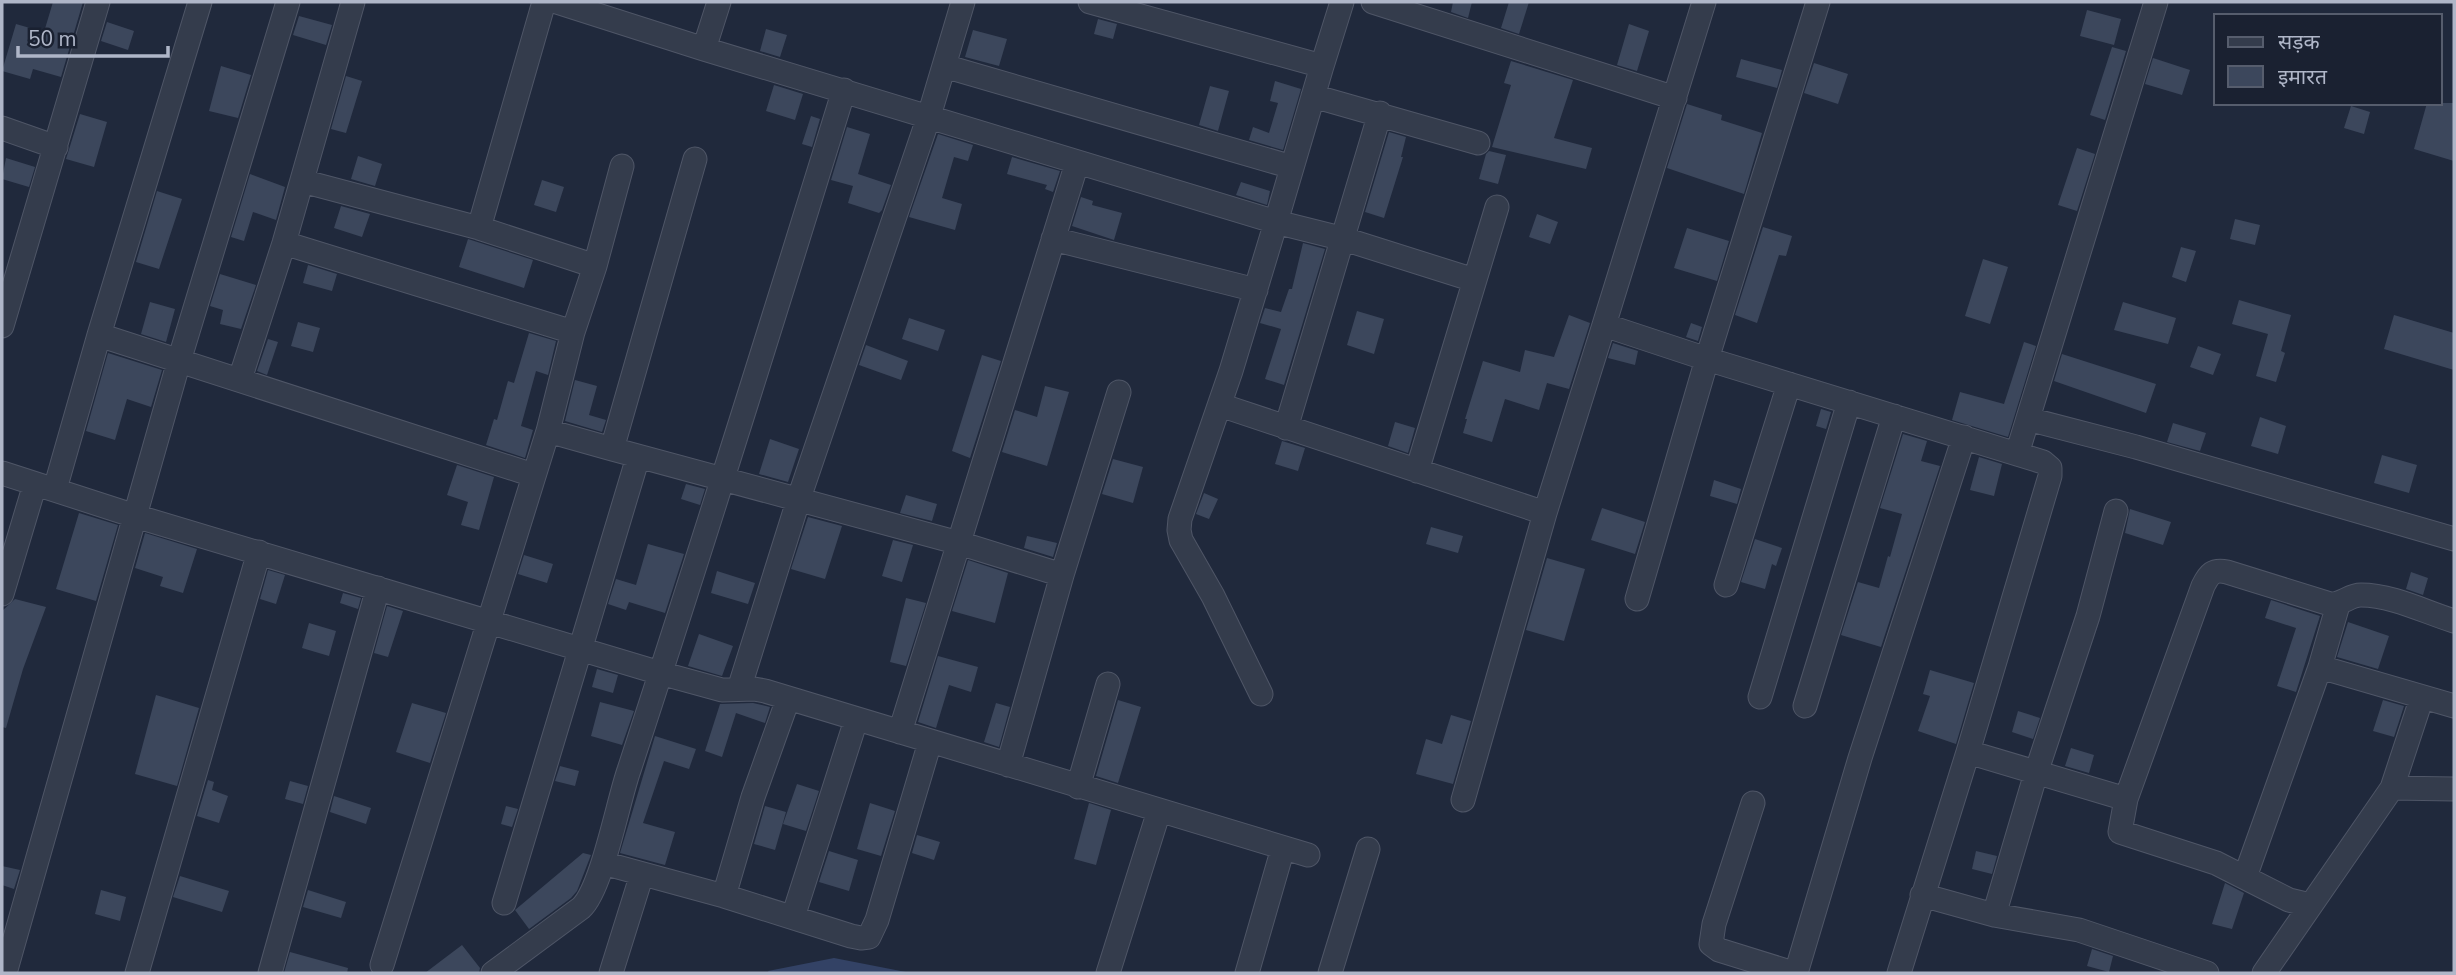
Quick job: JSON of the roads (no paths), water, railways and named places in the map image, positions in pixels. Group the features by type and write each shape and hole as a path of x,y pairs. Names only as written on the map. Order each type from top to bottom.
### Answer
{"street":[{"path":"2,322 98,2"},
{"path":"2,594 45,487 99,335 200,2"},
{"path":"5,973 179,361 288,2"},
{"path":"240,379 284,243 353,2"},
{"path":"479,229 544,2"},
{"path":"558,2 1077,163 1276,222 1344,239 1474,280"},
{"path":"705,49 719,2"},
{"path":"739,689 799,498 929,116 963,2"},
{"path":"1090,2 1322,66"},
{"path":"1261,694 1213,596 1181,540 1180,519 1220,405 1342,2"},
{"path":"1373,2 1675,98"},
{"path":"1463,800 1545,513 1704,2"},
{"path":"1637,599 1707,359 1818,2"},
{"path":"2017,454 2155,2"},
{"path":"944,65 1292,167"},
{"path":"493,973 588,901 603,863 622,791 723,480 844,90"},
{"path":"1313,96 1478,143"},
{"path":"1286,428 1380,113"},
{"path":"2,128 56,146"},
{"path":"612,449 695,159"},
{"path":"900,732 1077,163"},
{"path":"382,965 548,432 573,332 595,266 622,166"},
{"path":"302,181 479,229 595,266"},
{"path":"1417,471 1497,207"},
{"path":"1054,239 1256,290"},
{"path":"284,243 573,332"},
{"path":"1604,325 2043,462 2050,468 2050,477 1968,752 1899,973"},
{"path":"99,335 533,475"},
{"path":"1726,585 1789,384"},
{"path":"1008,765 1062,575 1119,393"},
{"path":"1760,698 1849,402"},
{"path":"1220,405 1545,513"},
{"path":"1805,706 1894,416"},
{"path":"2028,419 2136,447 2454,539"},
{"path":"548,432 799,498 1062,575"},
{"path":"1753,803 1714,924 1712,944 1719,950 1794,973 1860,758 1965,437"},
{"path":"504,904 541,773 638,457"},
{"path":"2,473 135,516 660,673 722,690 754,689 1308,856"},
{"path":"1994,915 2036,772 2088,616 2116,511"},
{"path":"136,973 259,552"},
{"path":"2310,905 2289,900 2216,863 2120,832 2126,799 2209,574 2218,570 2227,572 2338,605"},
{"path":"270,973 378,588"},
{"path":"2245,877 2320,667 2338,605 2356,595 2377,596 2454,621"},
{"path":"2320,667 2454,706"},
{"path":"1078,787 1108,684"},
{"path":"2264,973 2392,788 2422,697"},
{"path":"724,896 753,797 788,699"},
{"path":"793,917 856,719"},
{"path":"603,863 724,896 851,936 869,937 877,920 930,741"},
{"path":"1968,752 2126,799"},
{"path":"2392,788 2454,789"},
{"path":"1108,973 1159,811"},
{"path":"1247,973 1283,848"},
{"path":"1330,973 1368,849"},
{"path":"611,973 642,874"},
{"path":"1922,895 1994,915 2079,930 2207,973"}],"water":[{"path":"834,958 911,973 768,971"}]}
